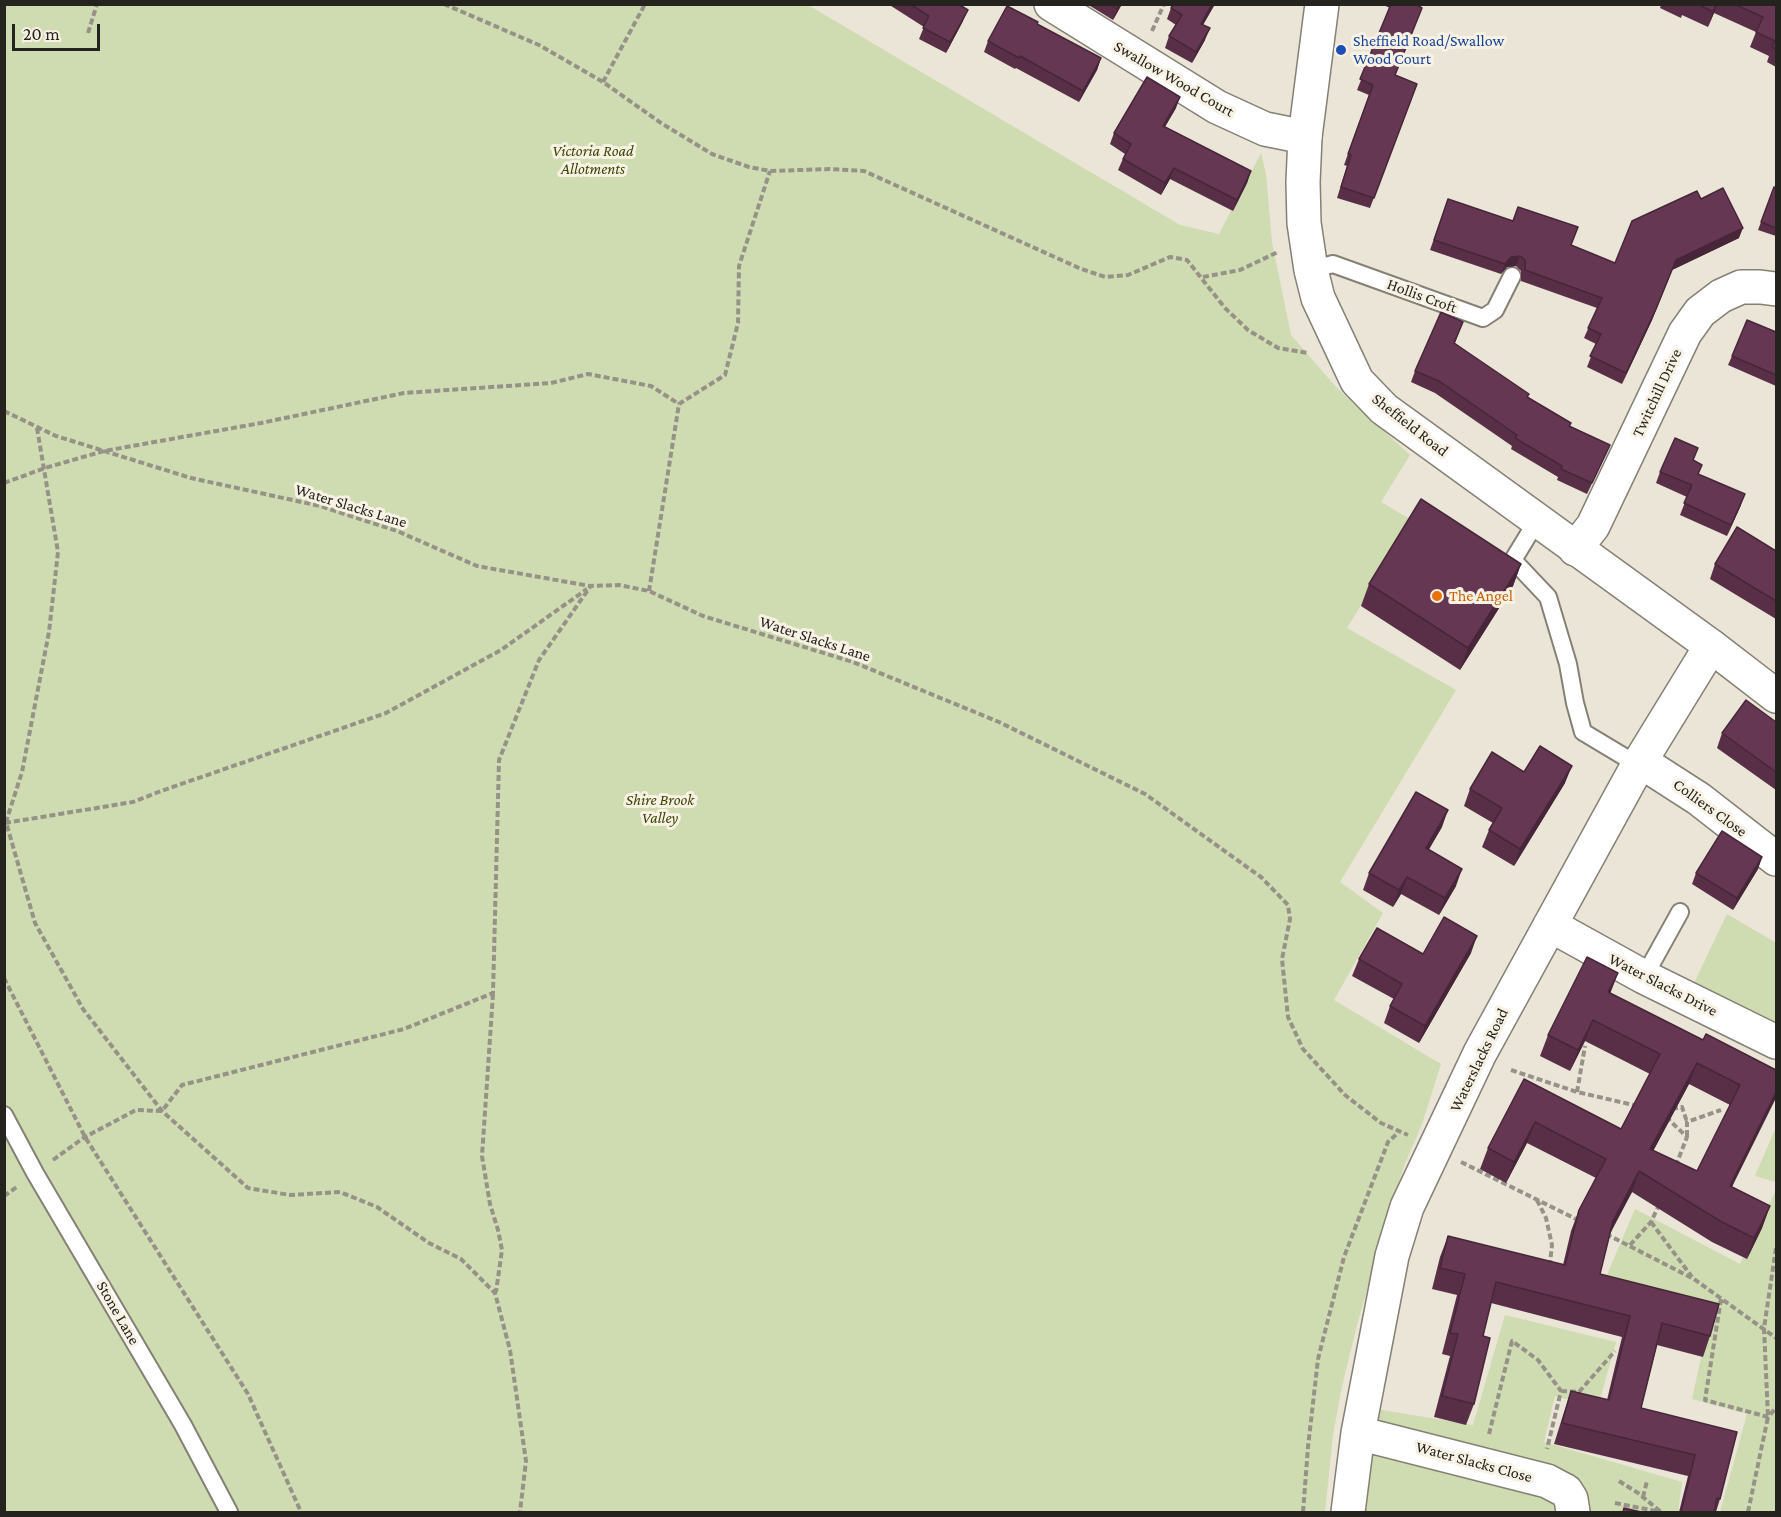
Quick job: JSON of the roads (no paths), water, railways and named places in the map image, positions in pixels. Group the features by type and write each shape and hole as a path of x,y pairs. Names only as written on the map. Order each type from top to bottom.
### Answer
{"street":[{"name":"Swallow Wood Court","path":"1051,4 1217,107 1265,129 1305,137"},
{"name":"Sheffield Road","path":"1322,4 1305,137 1304,223 1318,298 1357,381 1384,409 1538,519 1575,549 1711,646 1776,696"},
{"name":"Twitchill Drive","path":"1575,549 1593,526 1685,333 1700,312 1720,296 1742,287 1776,289"},
{"name":"Waterslacks Road","path":"1348,1512 1359,1433 1392,1256 1407,1207 1480,1053 1639,763 1711,646"},
{"name":"Colliers Close","path":"1639,763 1699,799 1776,859"},
{"name":"Water Slacks Drive","path":"1550,925 1644,976 1776,1042"},
{"name":"Water Slacks Close","path":"1359,1433 1547,1481 1566,1491 1571,1499 1574,1512"}],"lane":[{"name":"Hollis Croft","path":"1311,270 1333,264 1483,318 1495,310 1512,276"},
{"path":"1538,519 1513,560 1548,597 1568,664 1576,709 1583,732 1639,763"},
{"path":"1644,976 1680,912"},
{"name":"Stone Lane","path":"4,1115 35,1173 183,1425 229,1512"}],"place":[{"name":"Sheffield Road/Swallow Wood Court","path":"1341,50"},
{"name":"The Angel","path":"1437,596"}],"park label":[{"name":"Victoria Road Allotments","path":"593,160"},
{"name":"Shire Brook Valley","path":"660,809"}]}
